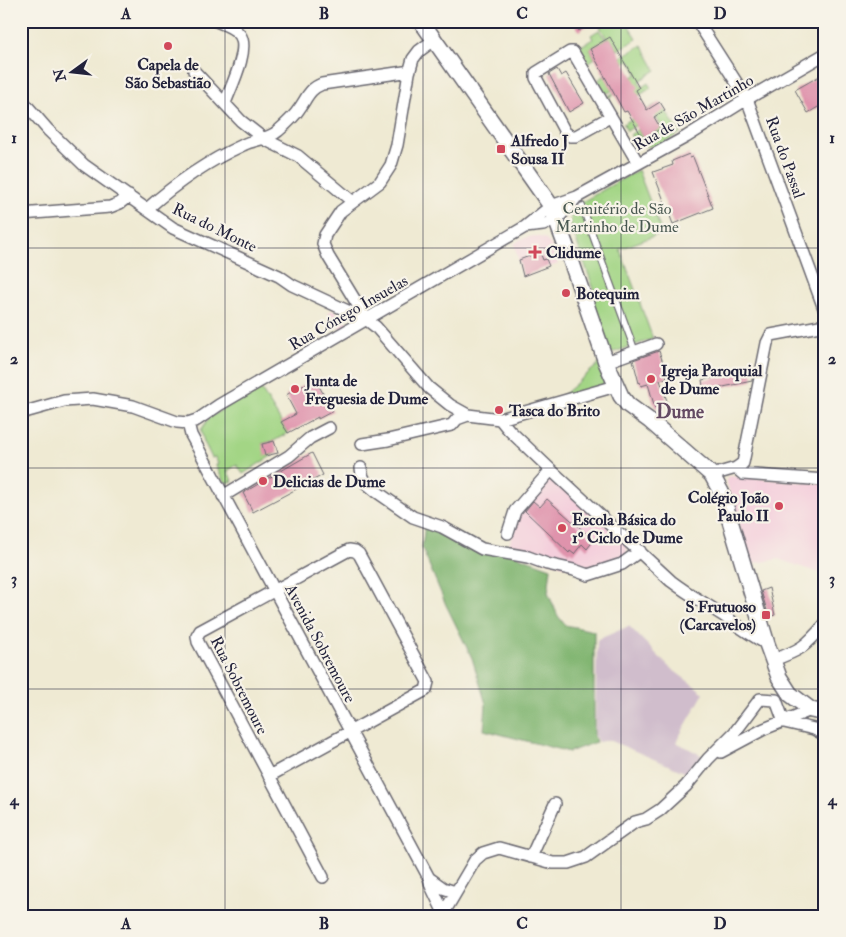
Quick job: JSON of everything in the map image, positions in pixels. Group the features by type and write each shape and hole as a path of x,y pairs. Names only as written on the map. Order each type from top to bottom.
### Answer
{"street":[{"name":"Rua do Passal","path":"697,21 747,98 825,311"},
{"path":"822,21 825,26"},
{"path":"223,22 239,33 243,51 225,103"},
{"path":"422,22 553,213 606,362 616,386 628,405 650,421 712,475 722,494 766,644 779,677 790,694 818,711"},
{"path":"434,40 419,51 412,60 408,73 397,145 391,165 380,182 341,211 325,235 324,244 328,256 367,320 376,327 429,388 450,405 468,415 500,419 616,386"},
{"path":"610,117 576,136 570,136 565,132 540,86 536,73 573,52 638,163"},
{"name":"Rua de São Martinho","path":"553,213 579,201 638,163 686,137 747,98 825,54"},
{"path":"194,71 241,121 264,139 298,156 352,202"},
{"path":"147,209 169,190 200,168 244,144 264,139 278,131 296,113 314,87 322,84 408,73"},
{"name":"Rua do Monte","path":"21,99 48,130 84,165 173,228 280,276 292,285 367,320"},
{"path":"21,214 110,207 120,203 129,196"},
{"name":"Rua Cónego Insuelas","path":"188,423 197,420 219,405 525,227 542,225 553,213"},
{"path":"712,475 736,468 743,463 767,343 771,335 825,325"},
{"path":"606,362 656,344"},
{"path":"21,413 64,401 93,399 133,406 178,422 188,423"},
{"path":"362,444 452,425 458,419 468,415"},
{"path":"500,419 551,470 671,581 723,615 746,633 766,644"},
{"name":"Avenida Sobremoure","path":"188,423 191,435 223,496 429,878 430,886 443,914"},
{"path":"223,496 289,456 310,438 329,428"},
{"path":"361,468 366,483 413,517 442,527 482,549 528,557 588,575 622,564 640,551"},
{"path":"736,468 743,474 825,480"},
{"path":"508,532 514,511 551,470"},
{"path":"269,776 426,690 428,682 364,562 355,551 349,550 275,591"},
{"name":"Rua Sobremoure","path":"275,591 200,631 197,636 198,642 323,877"},
{"path":"772,660 805,646 825,624"},
{"path":"443,914 475,860 483,852 499,848 552,863 568,863 586,856 635,822 646,819 660,810 686,786 708,759 735,732 760,699 776,700 784,722"},
{"path":"708,759 764,729 818,711"},
{"path":"784,722 814,729 825,735"},
{"path":"531,857 555,804"},
{"path":"429,878 443,888 455,892"}],"lane":[{"path":"579,201 635,352"}],"shaded area":[{"name":"Clidume","path":"534,236 544,238 551,245 558,264 523,276 514,244 521,239"},
{"path":"332,310 343,316 350,326 342,330 328,313"},
{"name":"Colégio João Paulo II","path":"728,476 825,484 825,575 778,559 751,564 726,480"},
{"name":"Escola Básica do 1º Ciclo de Dume","path":"551,477 627,544 627,556 618,562 588,572 507,551 519,512"},
{"path":"629,626 669,667 704,693 676,742 703,756 689,774 609,740 598,742 595,736 597,640"}],"green space":[{"path":"603,21 626,21 637,39 618,50 610,38 607,39 600,27 605,24"},
{"path":"599,30 606,40 590,49 595,58 588,63 579,47 593,39 591,35"},
{"path":"642,45 656,70 639,81 642,87 648,83 651,88 638,96 631,85 608,98 625,86 623,82 637,74 630,60 624,63 621,57"},
{"path":"604,76 622,85 606,94 598,80"},
{"path":"655,105 665,110 680,133 654,146 643,145 630,135 638,129 643,140 662,128 654,113 627,131 623,124"},
{"name":"Cemitério de São Martinho de Dume","path":"638,170 662,233 620,249 653,339 611,353 590,294 595,292 572,229 571,217 576,207 582,202"},
{"path":"600,363 606,389 551,405"},
{"path":"259,386 288,433 274,441 262,444 276,453 243,474 237,465 227,471 233,481 227,483 223,480 216,465 218,464 215,457 212,458 204,442 201,430 209,418"},
{"path":"425,523 551,568 548,593 558,616 565,625 594,631 594,736 596,742 569,752 484,730 486,704 472,658 446,605 422,548"}],"building":[{"path":"574,21 593,21 579,31"},
{"path":"610,37 639,88 636,90 647,110 660,102 665,110 654,117 661,129 643,138 627,111 624,112 590,49"},
{"path":"557,69 561,76 566,73 584,103 569,112 549,74"},
{"path":"825,73 825,103 808,113 795,90"},
{"path":"689,154 690,158 693,157 713,208 673,224 653,172 673,165 672,161"},
{"path":"540,252 543,260 546,259 549,266 523,276 519,260"},
{"name":"Igreja Paroquial de Dume","path":"659,351 667,374 667,378 660,380 668,404 655,408 648,384 641,386 639,383 633,360"},
{"path":"753,369 752,381 704,391 702,380"},
{"path":"315,379 333,411 288,433 281,422 296,414 286,395"},
{"path":"274,441 278,453 265,456 262,444"},
{"path":"312,453 323,475 253,512 243,493"},
{"path":"547,499 594,540 587,549 582,544 574,554 570,551 569,553 525,511 533,501 540,507"},
{"path":"769,588 775,615 769,617 761,591"}],"place":[{"name":"Capela de São Sebastião","path":"168,46"},
{"name":"Alfredo J Sousa II","path":"501,149"},
{"name":"Clidume","path":"535,252"},
{"name":"Botequim","path":"566,293"},
{"name":"Igreja Paroquial de Dume","path":"651,379"},
{"name":"Junta de Freguesia de Dume","path":"295,389"},
{"name":"Tasca do Brito","path":"499,410"},
{"name":"Delicias de Dume","path":"263,481"},
{"name":"Colégio João Paulo II","path":"779,506"},
{"name":"Escola Básica do 1º Ciclo de Dume","path":"562,528"},
{"name":"S Frutuoso (Carcavelos)","path":"766,615"}],"district":[{"name":"Dume","path":"680,411"}]}
